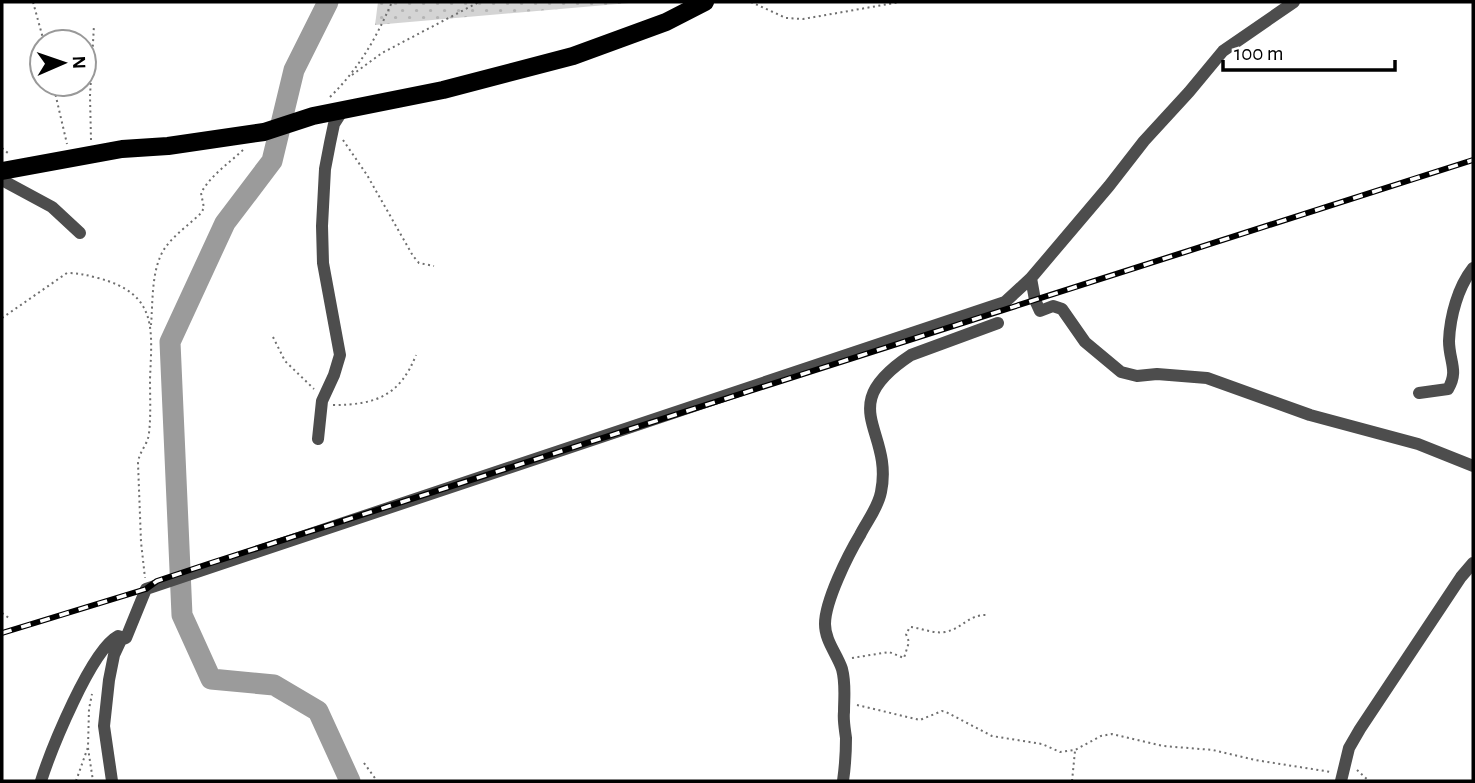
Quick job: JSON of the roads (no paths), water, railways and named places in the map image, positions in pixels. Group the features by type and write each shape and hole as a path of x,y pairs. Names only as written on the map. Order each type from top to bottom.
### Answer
{"highway":[{"path":"2,171 71,158 260,132 302,119 443,90 573,56 666,22 705,2"}],"street":[{"path":"112,781 104,726 109,680 114,655 121,640 126,638 146,589 1005,302 1031,278 1144,141 1223,51 1294,2"},
{"path":"318,439 322,403 340,355 323,263 322,226 325,169 333,127 343,110"},
{"path":"2,180 52,207 80,233"},
{"path":"1419,393 1448,389 1454,380 1449,343 1451,322 1457,300 1473,268"},
{"path":"1031,278 1040,311 1053,306 1062,309 1085,342 1121,372 1137,376 1157,374 1207,378 1310,415 1418,444 1473,466"},
{"path":"843,781 846,701 841,668 825,630 827,611 848,555 877,506 883,461 871,423 870,402 873,393 890,371 911,355 998,323"},
{"path":"1341,778 1345,761 1360,729 1473,563"},
{"path":"41,781 68,716 94,664 109,641 118,636 126,638"}],"waterway":[{"path":"328,2 294,70 272,161 225,223 170,342 182,615 211,679 274,685 318,711 350,781"}],"railway":[{"path":"2,633 146,589 157,581 211,563 1473,160"}]}
